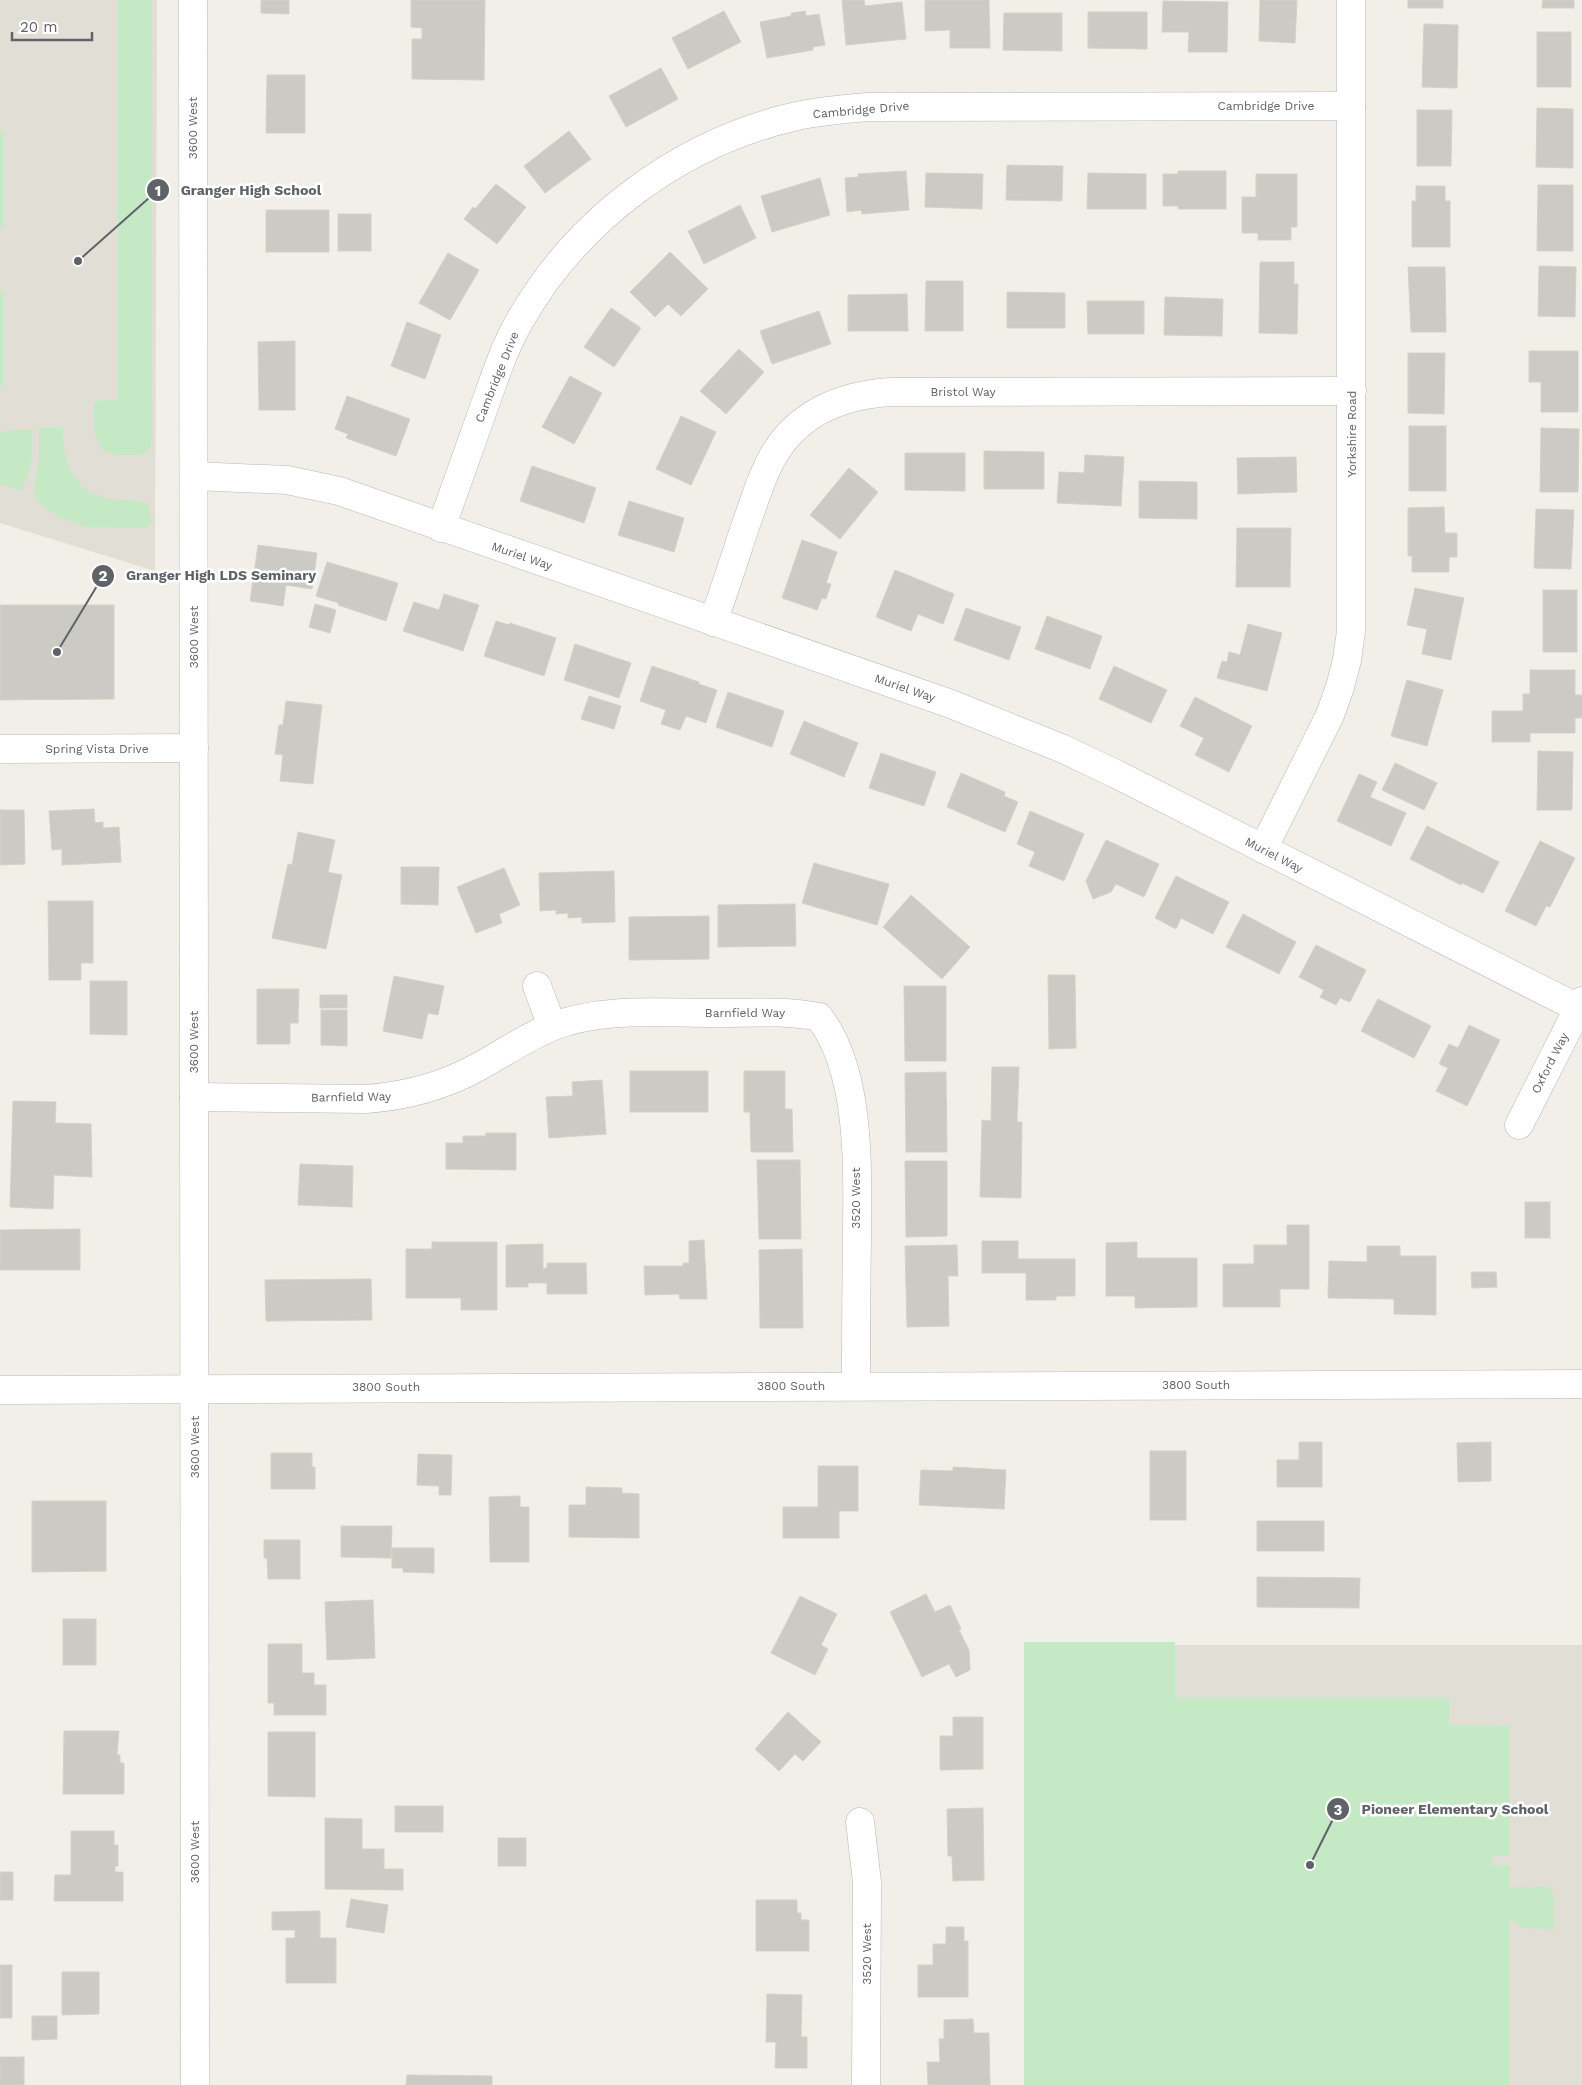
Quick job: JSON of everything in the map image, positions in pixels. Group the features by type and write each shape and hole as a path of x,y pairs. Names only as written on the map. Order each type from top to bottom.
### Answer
{"street":[{"name":"3600 West","path":"193,0 195,2085"},
{"name":"Yorkshire Road","path":"1263,849 1330,715 1347,660 1352,604 1351,0"},
{"name":"Cambridge Drive","path":"441,528 504,352 519,322 538,291 573,247 614,207 672,166 703,150 754,128 796,116 868,106 1351,106"},
{"name":"Bristol Way","path":"713,622 760,483 772,458 784,440 799,424 834,403 853,396 891,392 1352,391"},
{"name":"Muriel Way","path":"194,476 259,478 313,484 339,491 951,704 1061,748 1116,774 1263,849 1580,1005"},
{"name":"Spring Vista Drive","path":"0,749 194,748"},
{"path":"536,986 552,1026"},
{"name":"Oxford Way","path":"1519,1125 1580,1005"},
{"name":"Barnfield Way","path":"194,1097 366,1099 394,1096 424,1090 451,1080 478,1067 526,1038 552,1026 591,1018 631,1013 786,1013 819,1017"},
{"name":"3520 West","path":"819,1017 834,1041 840,1055 855,1127 857,1225 856,1386"},
{"name":"3800 South","path":"0,1390 1582,1384"},
{"name":"3520 West","path":"860,1822 867,1882 866,2085"}],"shaded area":[{"path":"0,0 157,0 155,571 0,523"},
{"path":"1039,1645 1582,1645 1582,2085 1039,2085"}],"green space":[{"path":"118,0 152,0 152,437 148,452 131,455 114,454 105,451 96,439 94,422 94,403 99,400 118,400"},
{"path":"0,131 3,131 3,227 0,227"},
{"path":"0,290 3,290 3,386 0,386"},
{"path":"39,428 63,428 63,440 68,463 78,482 86,490 110,499 148,504 152,523 145,528 85,527 60,517 37,502 34,490 39,459"},
{"path":"32,429 30,469 20,491 0,484 0,432"},
{"path":"1024,1642 1175,1642 1175,1698 1449,1698 1449,1725 1510,1726 1510,1856 1493,1856 1492,1866 1510,1866 1510,1888 1546,1886 1554,1894 1554,1929 1521,1928 1510,1918 1510,2085 1024,2085"}],"building":[{"path":"261,0 289,0 289,14 261,13"},
{"path":"411,0 485,0 484,80 412,79 412,39 422,39 422,28 411,27"},
{"path":"842,0 864,0 865,6 902,2 906,39 846,45"},
{"path":"925,0 989,0 990,48 950,48 950,30 925,31"},
{"path":"1260,0 1297,0 1295,43 1259,41"},
{"path":"1408,0 1443,0 1443,8 1408,8"},
{"path":"1543,0 1574,0 1574,8 1542,8"},
{"path":"1163,1 1228,2 1227,52 1188,52 1189,32 1162,32"},
{"path":"724,11 741,42 688,69 672,38"},
{"path":"805,11 806,16 819,14 825,45 813,47 813,50 767,58 760,22 791,16 791,13"},
{"path":"1088,12 1147,12 1147,49 1088,48"},
{"path":"1004,13 1062,13 1062,51 1003,50"},
{"path":"1424,24 1458,25 1457,88 1422,87"},
{"path":"1537,32 1571,32 1571,87 1537,87"},
{"path":"661,68 678,99 626,127 609,96"},
{"path":"267,75 305,75 305,133 266,133"},
{"path":"1537,108 1573,109 1573,168 1536,167"},
{"path":"1417,110 1452,110 1451,166 1417,166"},
{"path":"569,131 591,159 545,193 524,166"},
{"path":"1007,165 1063,166 1062,201 1006,200"},
{"path":"906,171 909,210 862,214 861,210 847,212 845,178 858,177 858,174"},
{"path":"1178,171 1226,171 1226,209 1178,209 1178,206 1163,206 1163,174 1178,174"},
{"path":"926,173 983,174 982,209 925,207"},
{"path":"1088,173 1146,174 1146,209 1087,209"},
{"path":"1256,174 1297,174 1297,227 1291,227 1291,240 1258,240 1258,233 1242,233 1242,197 1256,197"},
{"path":"820,178 830,215 772,232 761,196"},
{"path":"496,184 526,207 497,244 464,219"},
{"path":"1538,185 1573,185 1573,251 1537,251"},
{"path":"1416,186 1445,186 1445,201 1450,201 1450,247 1412,247 1412,201 1416,201"},
{"path":"740,205 756,238 704,264 688,231"},
{"path":"266,210 329,210 329,252 266,252"},
{"path":"338,214 371,214 371,251 338,251"},
{"path":"670,252 708,289 681,316 668,304 655,317 630,292"},
{"path":"448,253 479,270 450,320 419,303"},
{"path":"1260,262 1294,262 1294,284 1298,284 1297,334 1259,333"},
{"path":"1539,266 1576,267 1575,317 1538,316"},
{"path":"1408,267 1445,267 1446,332 1411,332"},
{"path":"926,281 963,281 963,331 925,331"},
{"path":"1007,292 1065,293 1065,328 1007,328"},
{"path":"907,294 908,331 848,331 848,295"},
{"path":"1165,297 1223,299 1222,336 1164,335"},
{"path":"1087,301 1144,301 1144,334 1088,334"},
{"path":"611,308 641,328 614,367 584,347"},
{"path":"819,311 831,344 772,364 760,331"},
{"path":"407,322 441,335 425,379 391,366"},
{"path":"295,341 295,410 259,410 258,342"},
{"path":"739,349 764,372 726,414 700,391"},
{"path":"1529,351 1578,351 1578,412 1541,412 1541,382 1529,382"},
{"path":"1408,353 1445,353 1444,414 1408,413"},
{"path":"570,376 602,393 574,444 542,427"},
{"path":"347,396 410,419 396,456 346,438 348,434 335,429"},
{"path":"681,416 716,432 691,485 656,469"},
{"path":"1409,426 1446,426 1446,491 1409,491"},
{"path":"1541,428 1579,429 1578,492 1540,492"},
{"path":"984,451 1044,452 1044,489 984,489"},
{"path":"905,453 965,453 965,491 905,490"},
{"path":"1085,455 1124,457 1121,506 1057,503 1059,472 1084,473"},
{"path":"1296,457 1297,492 1238,494 1237,458"},
{"path":"532,466 596,488 584,523 520,501"},
{"path":"849,468 878,492 840,539 810,515"},
{"path":"1139,481 1197,482 1197,519 1139,518"},
{"path":"629,501 684,518 674,552 618,535"},
{"path":"1444,507 1445,533 1457,533 1457,557 1449,557 1449,572 1412,572 1412,556 1408,556 1408,508"},
{"path":"1536,509 1574,510 1571,569 1534,568"},
{"path":"1237,528 1291,528 1290,587 1236,587"},
{"path":"802,540 837,552 826,583 831,584 826,599 822,598 817,610 782,598"},
{"path":"258,545 317,553 312,589 286,585 283,606 250,601"},
{"path":"327,562 398,583 386,621 316,596"},
{"path":"895,570 954,594 943,624 918,614 911,631 876,617"},
{"path":"1415,588 1464,598 1451,660 1422,654 1427,629 1407,625"},
{"path":"1543,590 1577,590 1577,652 1543,652"},
{"path":"444,594 479,605 463,651 403,631 414,602 439,610"},
{"path":"315,604 336,610 330,633 309,627"},
{"path":"0,605 114,605 114,699 0,700"},
{"path":"966,608 1021,627 1009,660 954,640"},
{"path":"1047,616 1102,636 1090,669 1035,649"},
{"path":"496,621 509,625 510,623 556,638 544,676 484,656"},
{"path":"1248,624 1282,633 1267,691 1217,678 1222,661 1227,662 1229,652 1240,655"},
{"path":"575,644 631,663 619,698 564,680"},
{"path":"652,666 717,690 706,723 686,716 680,730 661,724 666,710 640,701"},
{"path":"1114,666 1167,690 1151,723 1099,699"},
{"path":"1530,670 1575,670 1575,695 1582,695 1582,718 1575,718 1575,733 1530,733 1530,742 1492,742 1492,711 1523,711 1523,694 1530,694"},
{"path":"1407,680 1443,690 1427,746 1391,736"},
{"path":"728,692 784,711 772,747 716,727"},
{"path":"589,696 621,706 614,729 581,719"},
{"path":"1195,697 1252,726 1229,772 1195,755 1204,738 1180,726"},
{"path":"286,701 322,705 313,784 280,781 283,755 275,754 279,725 283,725"},
{"path":"804,721 858,743 844,777 790,754"},
{"path":"1538,751 1573,752 1572,810 1537,810"},
{"path":"881,753 936,772 924,806 869,788"},
{"path":"1395,763 1437,783 1424,810 1382,790"},
{"path":"961,773 1005,792 1004,796 1018,802 1005,832 947,807"},
{"path":"1359,774 1377,782 1370,797 1406,813 1391,846 1337,821"},
{"path":"94,809 95,823 103,822 103,828 119,827 121,862 62,865 62,849 52,850 49,811"},
{"path":"0,810 24,810 25,864 0,865"},
{"path":"1030,811 1084,834 1064,881 1029,866 1035,852 1017,844"},
{"path":"1427,826 1499,862 1483,893 1462,883 1461,885 1410,859"},
{"path":"298,832 335,840 328,872 342,875 326,949 272,938 288,864 292,865"},
{"path":"1106,840 1159,864 1144,897 1116,884 1111,892 1093,899 1086,881"},
{"path":"1540,841 1575,858 1550,907 1546,906 1536,926 1505,911"},
{"path":"814,863 889,884 877,925 802,903"},
{"path":"401,867 439,867 438,905 401,904"},
{"path":"504,868 520,905 499,914 502,923 476,933 457,887"},
{"path":"614,871 615,922 582,923 582,917 568,918 568,913 556,914 556,910 540,911 539,873"},
{"path":"1176,876 1229,902 1213,934 1181,918 1176,929 1155,918"},
{"path":"911,895 970,947 942,979 883,927"},
{"path":"48,901 93,901 93,963 81,963 81,980 49,980"},
{"path":"795,904 796,946 718,947 718,905"},
{"path":"1243,914 1296,942 1279,974 1226,947"},
{"path":"709,916 709,959 629,960 629,917"},
{"path":"1316,945 1366,970 1350,1002 1340,998 1336,1005 1320,997 1324,990 1299,977"},
{"path":"1048,975 1075,975 1076,1048 1049,1049"},
{"path":"394,976 444,986 438,1015 428,1013 422,1039 383,1031"},
{"path":"90,981 127,981 127,1035 90,1034"},
{"path":"904,986 946,986 946,1061 905,1061"},
{"path":"257,989 299,989 298,1023 290,1023 290,1044 257,1044"},
{"path":"320,995 347,995 347,1008 320,1008"},
{"path":"1378,999 1431,1026 1414,1058 1361,1031"},
{"path":"321,1010 347,1010 347,1046 321,1045"},
{"path":"1469,1025 1500,1040 1467,1106 1436,1091 1448,1068 1439,1064 1449,1044 1458,1048"},
{"path":"992,1067 1019,1067 1017,1122 1022,1122 1021,1198 980,1197 982,1120 991,1121"},
{"path":"630,1071 708,1071 708,1112 630,1112"},
{"path":"744,1071 785,1071 785,1109 792,1109 793,1152 751,1152 750,1112 744,1112"},
{"path":"946,1072 947,1152 906,1152 905,1073"},
{"path":"602,1080 606,1134 549,1138 546,1097 573,1096 572,1082"},
{"path":"13,1101 56,1102 55,1123 91,1124 92,1177 54,1175 53,1209 10,1207"},
{"path":"486,1133 516,1133 516,1170 446,1169 446,1143 463,1143 463,1136 486,1136"},
{"path":"757,1160 800,1160 801,1239 759,1239"},
{"path":"905,1161 947,1161 947,1236 906,1237"},
{"path":"300,1164 353,1166 352,1207 298,1205"},
{"path":"1525,1202 1550,1202 1550,1238 1525,1238"},
{"path":"1287,1225 1309,1225 1309,1289 1280,1289 1280,1307 1223,1307 1223,1264 1254,1264 1254,1245 1287,1245"},
{"path":"80,1229 80,1270 0,1270 0,1230"},
{"path":"704,1240 707,1299 680,1299 679,1294 645,1295 644,1266 683,1266 683,1263 689,1263 689,1241"},
{"path":"982,1241 1018,1241 1018,1259 1075,1259 1075,1296 1056,1296 1056,1300 1026,1300 1026,1273 982,1273"},
{"path":"432,1242 497,1242 497,1310 461,1310 461,1298 406,1298 406,1249 432,1249"},
{"path":"1137,1242 1137,1258 1197,1258 1197,1307 1135,1308 1135,1296 1106,1296 1106,1243"},
{"path":"543,1244 543,1269 547,1268 547,1263 586,1263 587,1294 547,1294 547,1283 528,1283 528,1287 506,1287 506,1245"},
{"path":"957,1245 958,1276 948,1276 949,1326 907,1327 905,1246"},
{"path":"1367,1246 1400,1246 1400,1256 1436,1256 1436,1315 1394,1314 1394,1299 1328,1298 1329,1261 1367,1262"},
{"path":"802,1249 803,1328 760,1328 759,1250"},
{"path":"1471,1272 1496,1272 1497,1287 1472,1288"},
{"path":"371,1279 372,1320 266,1321 265,1280"},
{"path":"1299,1442 1322,1442 1322,1487 1277,1487 1277,1460 1299,1460"},
{"path":"1491,1442 1491,1481 1458,1482 1457,1443"},
{"path":"1150,1451 1186,1451 1186,1520 1150,1520"},
{"path":"271,1453 312,1453 312,1467 315,1467 315,1489 271,1489"},
{"path":"418,1454 452,1455 451,1495 439,1495 439,1486 417,1485"},
{"path":"818,1466 858,1466 858,1511 839,1511 839,1538 783,1538 783,1507 818,1507"},
{"path":"953,1467 1006,1470 1004,1509 919,1505 921,1470 953,1471"},
{"path":"586,1487 622,1488 622,1493 639,1494 639,1538 569,1537 569,1505 586,1505"},
{"path":"520,1496 520,1507 529,1507 529,1562 490,1562 489,1497"},
{"path":"32,1501 106,1501 106,1571 32,1572"},
{"path":"1257,1521 1324,1521 1324,1551 1257,1551"},
{"path":"341,1526 392,1526 391,1558 341,1557"},
{"path":"264,1540 300,1540 300,1579 268,1579 267,1558 264,1558"},
{"path":"392,1548 434,1548 434,1573 403,1572 403,1568 392,1568"},
{"path":"1257,1577 1360,1578 1359,1608 1257,1607"},
{"path":"926,1594 935,1612 950,1605 969,1650 970,1670 956,1677 949,1664 922,1677 890,1612"},
{"path":"800,1596 837,1614 821,1645 828,1649 815,1675 771,1653"},
{"path":"373,1600 375,1658 327,1660 325,1602"},
{"path":"63,1619 96,1619 96,1665 63,1665"},
{"path":"268,1644 302,1644 302,1673 314,1673 314,1685 326,1685 326,1715 274,1715 274,1703 268,1703"},
{"path":"788,1712 821,1742 803,1761 795,1754 779,1771 755,1749"},
{"path":"953,1717 983,1717 983,1769 940,1770 940,1736 953,1736"},
{"path":"64,1731 119,1731 117,1755 120,1755 120,1763 124,1763 124,1794 63,1794"},
{"path":"268,1732 315,1732 315,1797 268,1796"},
{"path":"395,1806 443,1806 443,1832 395,1832"},
{"path":"983,1808 984,1880 953,1881 952,1856 948,1856 947,1809"},
{"path":"325,1818 362,1819 362,1849 384,1849 384,1869 403,1869 403,1890 325,1889"},
{"path":"71,1831 114,1831 114,1845 118,1845 118,1866 115,1866 115,1872 123,1872 123,1901 54,1901 55,1875 71,1875"},
{"path":"498,1838 526,1838 526,1866 498,1866"},
{"path":"0,1872 13,1872 13,1900 0,1900"},
{"path":"351,1899 388,1905 384,1933 346,1927"},
{"path":"756,1900 797,1900 797,1913 801,1913 801,1920 809,1920 809,1951 756,1951"},
{"path":"320,1911 320,1938 336,1938 336,1983 286,1983 286,1938 295,1938 295,1930 272,1930 272,1912"},
{"path":"946,1927 964,1927 964,1941 968,1941 968,1997 918,1997 918,1965 933,1965 933,1944 946,1944"},
{"path":"0,1965 12,1965 12,2018 0,2018"},
{"path":"62,1972 99,1972 99,2014 62,2015"},
{"path":"767,1994 802,1995 801,2037 807,2037 807,2068 775,2068 776,2042 766,2042"},
{"path":"32,2016 57,2016 57,2039 32,2040"},
{"path":"973,2019 974,2033 989,2033 990,2085 928,2085 927,2062 940,2062 939,2039 944,2039 944,2020"},
{"path":"0,2057 24,2057 24,2085 0,2085"},
{"path":"407,2075 492,2076 492,2085 406,2085"}],"place":[{"name":"Granger High School","path":"78,261"},
{"name":"Granger High LDS Seminary","path":"57,652"},
{"name":"Pioneer Elementary School","path":"1310,1865"}]}
